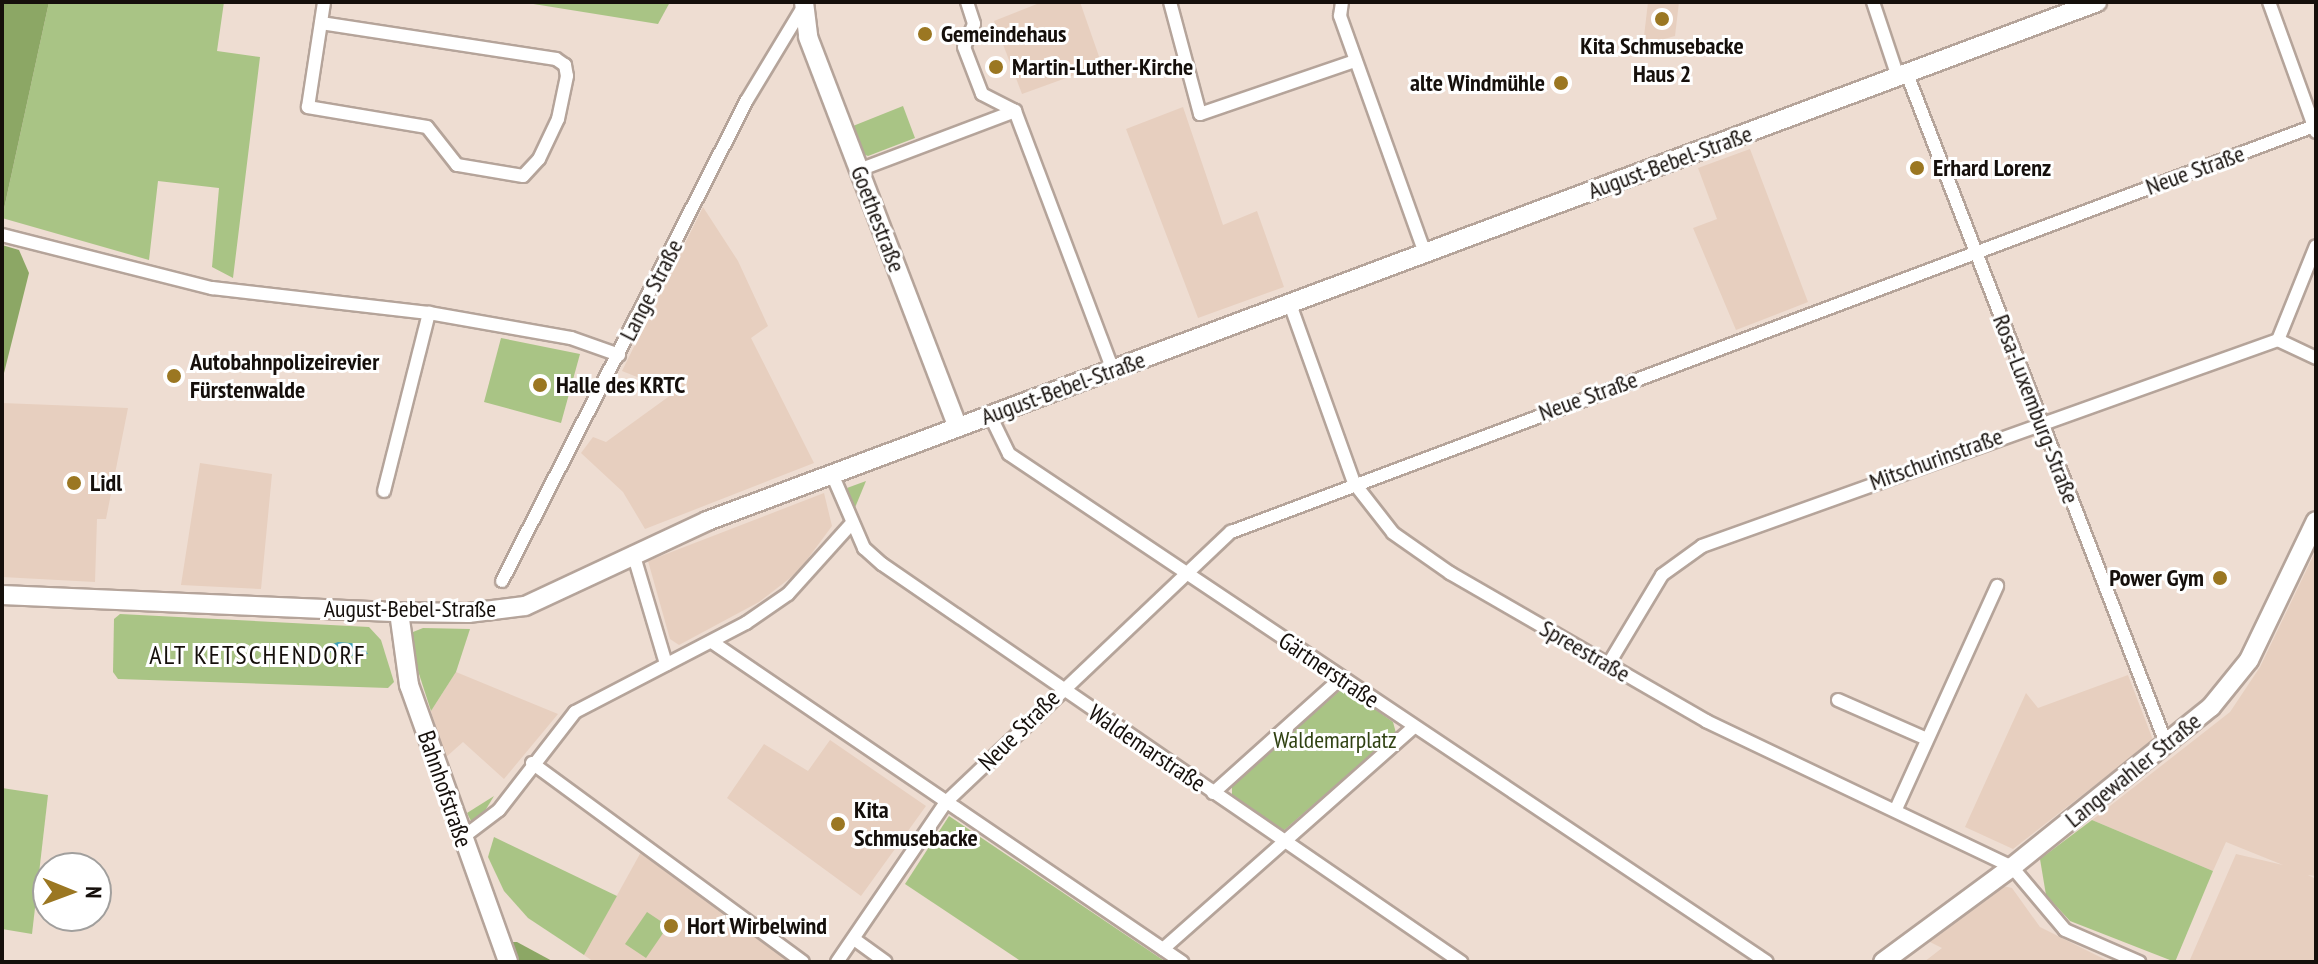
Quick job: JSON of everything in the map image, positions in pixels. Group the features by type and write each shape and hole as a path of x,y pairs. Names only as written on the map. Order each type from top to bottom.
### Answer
{"main road":[{"name":"August-Bebel-Straße","path":"2,595 399,612 510,609 633,553 832,474 2097,2"},
{"name":"Goethestraße","path":"803,5 859,170 958,427"},
{"name":"Langewahler Straße","path":"1883,962 2012,867 2211,707 2245,666 2316,521"},
{"name":"Bahnhofstraße","path":"399,612 406,673 508,962"}],"street":[{"path":"321,23 556,59 565,65 567,76 558,119 539,159 523,176 457,165 427,127 308,107 324,2"},
{"path":"967,2 974,24 964,47 982,94 1015,111 1113,370"},
{"path":"1170,2 1200,114 1355,61"},
{"path":"1342,2 1340,16 1425,254"},
{"name":"Rosa-Luxemburg-Straße","path":"1873,2 1975,252 2166,743"},
{"path":"2269,2 2315,129"},
{"name":"Lange Straße","path":"502,581 747,100 803,5"},
{"path":"859,170 1015,111"},
{"name":"Neue Straße","path":"837,962 946,802 1060,689 1231,532 1255,519 2315,129"},
{"path":"2,235 212,288 429,313 571,338 619,355"},
{"path":"2316,246 2278,340 2316,358"},
{"name":"Spreestraße","path":"1290,304 1354,483 1393,533 1608,665 1706,721 2012,867"},
{"path":"384,491 429,313"},
{"name":"Mitschurinstraße","path":"1608,665 1662,575 1702,546 2041,420 2278,340"},
{"name":"Gärtnerstraße","path":"990,415 1009,454 1767,962"},
{"name":"Waldemarstraße","path":"832,474 851,524 870,555 1060,689 1461,962"},
{"path":"462,838 499,810 532,763 575,712 712,642 805,580 851,524"},
{"path":"633,553 666,664"},
{"path":"1896,809 1997,586"},
{"path":"712,642 716,649 1182,962"},
{"path":"1213,793 1341,678"},
{"path":"1838,700 1927,739"},
{"path":"1163,949 1414,727"},
{"path":"532,763 803,962"},
{"path":"2012,867 2065,930 2139,962"},
{"path":"854,939 886,962"}],"shaded area":[{"path":"1042,2 1080,2 1102,65 1022,94 994,21"},
{"name":"Kita Schmusebacke Haus 2","path":"1648,2 1679,2 1675,36 1643,45"},
{"path":"1183,107 1223,225 1257,211 1284,287 1198,318 1126,129"},
{"path":"1750,149 1808,302 1736,330 1693,228 1717,219 1698,168"},
{"path":"703,207 738,261 768,326 751,338 814,463 645,529 623,492 581,453 593,437 606,442 675,392 622,371"},
{"path":"2,403 128,408 106,519 97,519 95,582 2,577"},
{"path":"200,463 272,474 261,589 181,585"},
{"path":"824,493 832,526 798,572 759,602 679,645 670,639 648,561"},
{"path":"2316,550 2316,876 2308,875 2316,879 2316,962 2189,962 2236,854 2283,865 2226,842 2213,871 2092,820 2230,712 2260,667"},
{"path":"456,672 558,714 504,779 463,742 445,758 431,711"},
{"path":"2128,675 2153,740 2013,849 1965,827 2026,693 2038,708"},
{"name":"Kita Schmusebacke","path":"830,740 926,806 861,896 727,798 764,744 808,771"},
{"name":"Hort Wirbelwind","path":"641,852 792,962 594,962 584,955"},
{"path":"2003,886 2012,888 2040,927 2110,962 1924,962 1942,948 1928,941"}],"green space":[{"path":"2,2 49,2 2,218"},
{"path":"49,2 224,2 217,51 260,57 233,278 212,267 219,188 158,181 149,260 2,218"},
{"path":"521,2 670,2 658,24"},
{"path":"903,106 915,138 868,156 863,154 853,126"},
{"path":"2,245 19,250 29,273 2,381"},
{"path":"501,338 580,354 561,423 484,402"},
{"path":"866,481 854,510 847,488"},
{"path":"120,614 369,627 381,640 394,682 388,688 118,679 113,672 114,619"},
{"path":"423,628 470,629 456,672 431,711 409,643 413,632"},
{"name":"Waldemarplatz","path":"1344,687 1393,722 1396,733 1282,832 1232,799 1232,785"},
{"path":"2,788 48,795 41,852 32,852 32,934 2,929"},
{"path":"494,796 480,819 471,821 467,813"},
{"path":"949,816 1166,962 1022,962 905,884"},
{"path":"2092,820 2213,871 2175,962 2070,921 2046,895 2040,859"},
{"path":"494,837 617,896 584,955 528,918 504,891 488,857"},
{"path":"647,912 668,926 646,958 625,944"},
{"path":"512,942 517,942 554,962 518,962"}],"water":[{"path":"338,642 361,644 368,654 337,658 325,647"}],"place":[{"name":"Kita Schmusebacke Haus 2","path":"1662,19"},
{"name":"Gemeindehaus","path":"925,34"},
{"name":"Martin-Luther-Kirche","path":"996,67"},
{"name":"alte Windmühle","path":"1561,83"},
{"name":"Erhard Lorenz","path":"1917,168"},
{"name":"Autobahnpolizeirevier Fürstenwalde","path":"174,376"},
{"name":"Halle des KRTC","path":"540,385"},
{"name":"Lidl","path":"74,483"},
{"name":"Power Gym","path":"2220,578"},
{"name":"Kita Schmusebacke","path":"838,824"},
{"name":"Hort Wirbelwind","path":"671,926"}],"district":[{"name":"ALT KETSCHENDORF","path":"258,655"}]}
